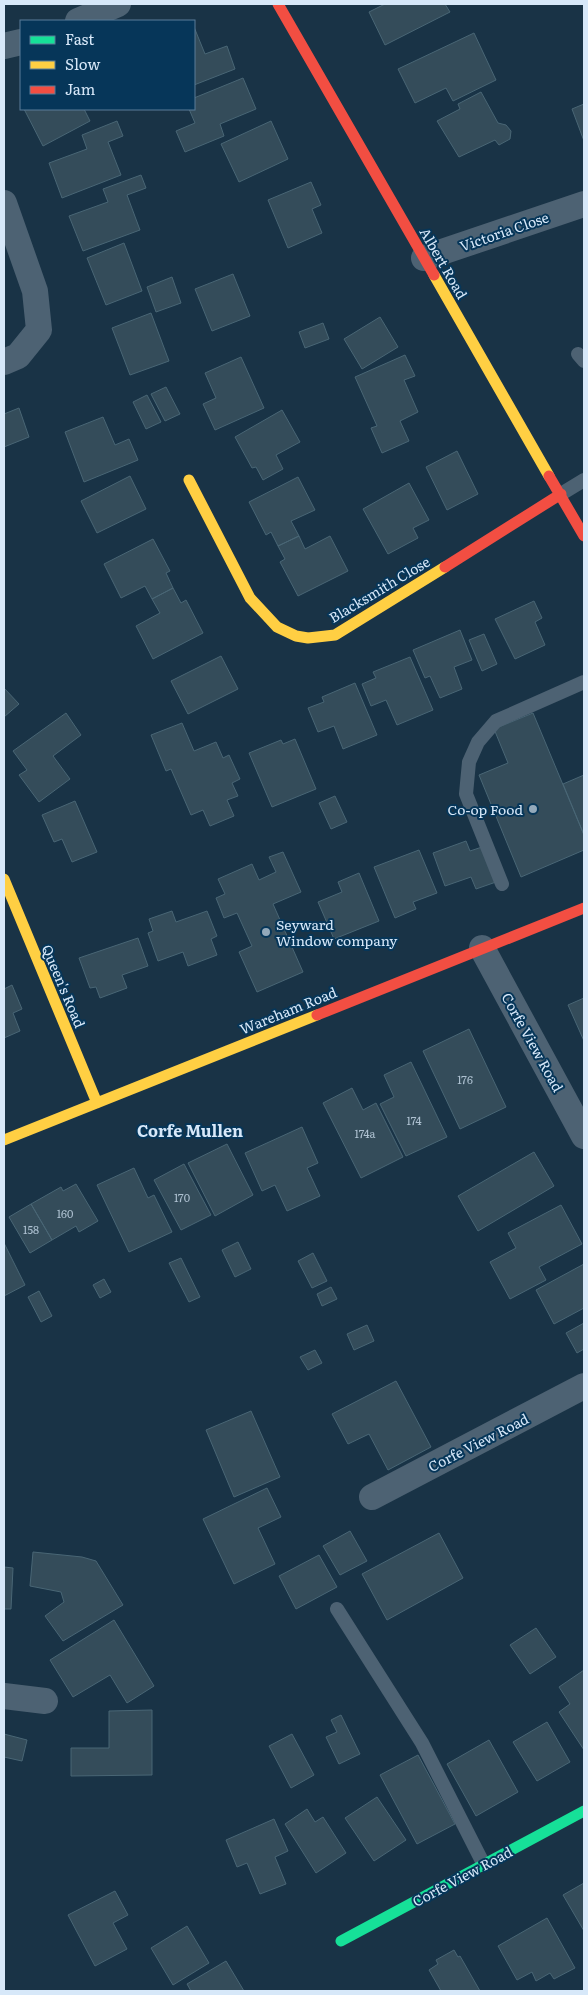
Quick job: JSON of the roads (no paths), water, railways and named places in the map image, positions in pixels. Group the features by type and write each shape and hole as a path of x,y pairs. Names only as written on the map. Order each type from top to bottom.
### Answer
{"street":[{"path":"80,20 118,4"},
{"name":"Albert Road","path":"278,4 584,536"},
{"path":"4,46 20,42"},
{"path":"4,203 35,291 39,330 18,356 4,362"},
{"name":"Victoria Close","path":"424,258 584,204"},
{"name":"Blacksmith Close","path":"189,480 250,598 262,614 286,632 300,638 315,639 335,635 561,494"},
{"name":"Queen's Road","path":"4,879 97,1103"},
{"name":"Wareham Road","path":"4,1140 584,908"},
{"name":"Corfe View Road","path":"482,948 584,1136"},
{"name":"Corfe View Road","path":"372,1497 584,1386"},
{"path":"4,1696 45,1701"},
{"name":"Corfe View Road","path":"341,1941 584,1811"}],"lane":[{"path":"561,494 584,480"},
{"path":"502,884 466,794 468,762 478,742 496,721 584,682"},
{"path":"337,1609 422,1743 484,1864"}],"place":[{"name":"Co-op Food","path":"533,809"},
{"name":"Seyward Window company","path":"266,932"}],"district":[{"name":"Corfe Mullen","path":"190,1130"}]}
